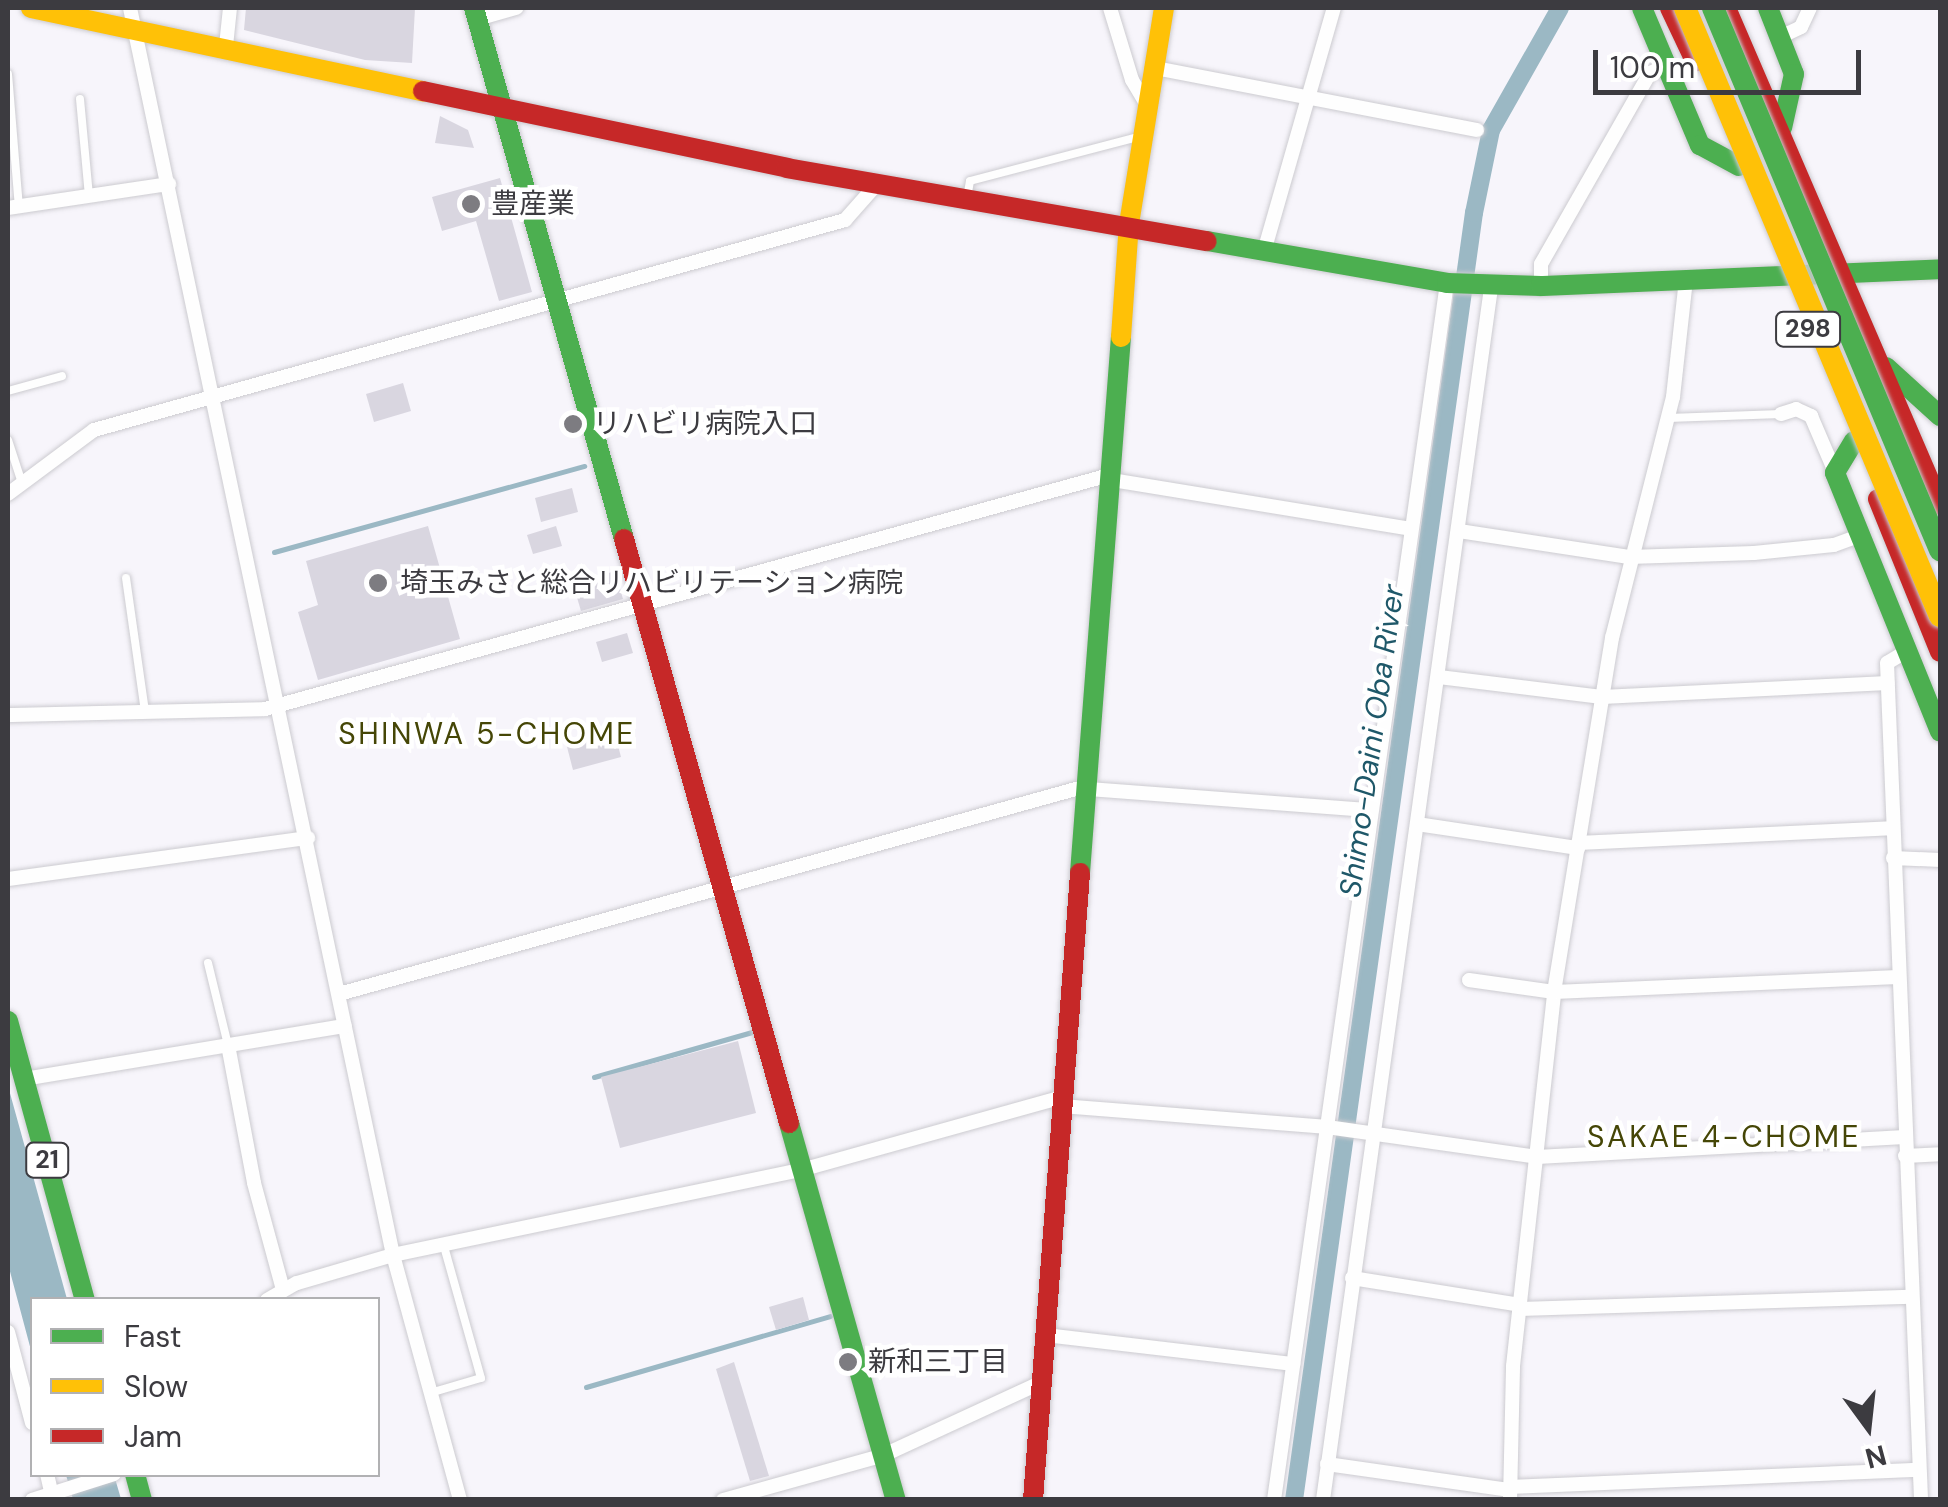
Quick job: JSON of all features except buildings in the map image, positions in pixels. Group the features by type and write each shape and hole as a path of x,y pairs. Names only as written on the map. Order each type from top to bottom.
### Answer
{"main road":[{"path":"31,8 133,18 226,46 878,184 1128,224 1447,283 1541,286 1940,269"},
{"path":"1034,1500 1128,224 1146,135 1164,8"},
{"path":"1642,8 1700,145 1739,166"},
{"name":"298","path":"1670,8 1785,274 1940,652"},
{"path":"1685,8 1940,616"},
{"path":"1713,8 1940,550"},
{"name":"298","path":"1726,8 1846,273 1940,505"},
{"path":"1768,8 1794,74 1782,128"},
{"path":"476,13 896,1500"},
{"name":"298","path":"1882,364 1940,416"},
{"path":"1854,440 1835,473 1940,731"},
{"name":"21","path":"8,1021 84,1297"}],"street":[{"path":"226,46 230,8"},
{"path":"476,13 516,8"},
{"path":"1110,8 1132,80 1148,107"},
{"path":"1265,248 1334,8"},
{"path":"1780,37 1801,27 1810,8"},
{"path":"133,18 393,1255 460,1500"},
{"path":"1541,286 1541,264 1650,73 1665,66"},
{"path":"1155,68 1477,130"},
{"path":"13,208 169,184"},
{"path":"8,494 94,430 845,220 878,184"},
{"path":"1510,1492 1520,1307 1554,992 1629,557 1668,418 1686,280"},
{"path":"1274,1500 1447,283"},
{"path":"1323,1500 1491,286"},
{"path":"1781,414 1796,409 1811,416 1835,473"},
{"path":"8,715 278,706 640,603 1112,477 1410,530"},
{"path":"1460,531 1629,557 1754,553 1834,545 1860,536"},
{"path":"1907,650 1887,663 1921,1500"},
{"path":"1439,677 1602,697 1888,683"},
{"path":"339,994 1089,787 1370,810"},
{"path":"1417,824 1578,845 1892,828"},
{"path":"8,879 308,838"},
{"path":"1893,858 1940,860"},
{"path":"1468,980 1554,992 1898,977"},
{"path":"24,1079 345,1026"},
{"path":"228,1046 254,1183 284,1290"},
{"path":"271,1297 393,1255 801,1170 1063,1101 1327,1127 1536,1157 1904,1136"},
{"path":"1906,1156 1940,1154"},
{"path":"1352,1278 1520,1307 1912,1298"},
{"path":"8,1332 30,1416"},
{"path":"1046,1335 1293,1364"},
{"path":"723,1500 884,1455 1042,1382"},
{"path":"1327,1464 1510,1492 1919,1470"},
{"path":"32,1500 105,1477"}],"lane":[{"path":"8,74 13,208"},
{"path":"80,100 89,196"},
{"path":"966,198 970,180 1146,135"},
{"path":"8,392 62,376"},
{"path":"1668,418 1781,414"},
{"path":"8,440 22,483"},
{"path":"126,578 145,712"},
{"path":"208,963 228,1046"},
{"path":"430,1393 481,1378 444,1244"}],"water":[{"path":"8,1086 66,1297 30,1297 30,1346 8,1264"},
{"path":"67,1477 115,1477 121,1499 73,1499"}],"waterway":[{"name":"Shimo-Daini Oba River","path":"1294,1500 1474,213 1491,130 1560,8"},
{"path":"274,552 584,466"},
{"path":"594,1077 755,1031"},
{"path":"586,1387 830,1316"}],"traffic: fast":[{"path":"474,8 624,539"},
{"path":"1642,8 1700,145 1739,166"},
{"path":"1713,8 1940,550"},
{"path":"1768,8 1794,74 1782,128"},
{"path":"1207,241 1447,283 1541,286 1940,269"},
{"path":"1080,873 1121,337"},
{"path":"1886,367 1940,416"},
{"path":"1854,441 1835,473 1940,731"},
{"path":"8,1021 84,1297"},
{"path":"789,1123 896,1500"},
{"path":"136,1477 142,1500"}],"traffic: slow":[{"path":"31,8 423,91"},
{"path":"1121,337 1129,224 1164,8"},
{"path":"1685,8 1940,616"}],"traffic: jam":[{"path":"1670,8 1695,61"},
{"path":"1726,8 1940,505"},
{"path":"423,91 787,168 1207,241"},
{"path":"1878,499 1940,652"},
{"path":"624,539 789,1123"},
{"path":"1033,1500 1080,873"}],"place":[{"name":"豊産業","path":"471,204"},
{"name":"リハビリ病院入口","path":"573,424"},
{"name":"埼玉みさと総合リハビリテーション病院","path":"378,583"},
{"name":"新和三丁目","path":"848,1362"}],"district":[{"name":"SHINWA 5-CHOME","path":"487,734"},
{"name":"SAKAE 4-CHOME","path":"1724,1137"}]}
